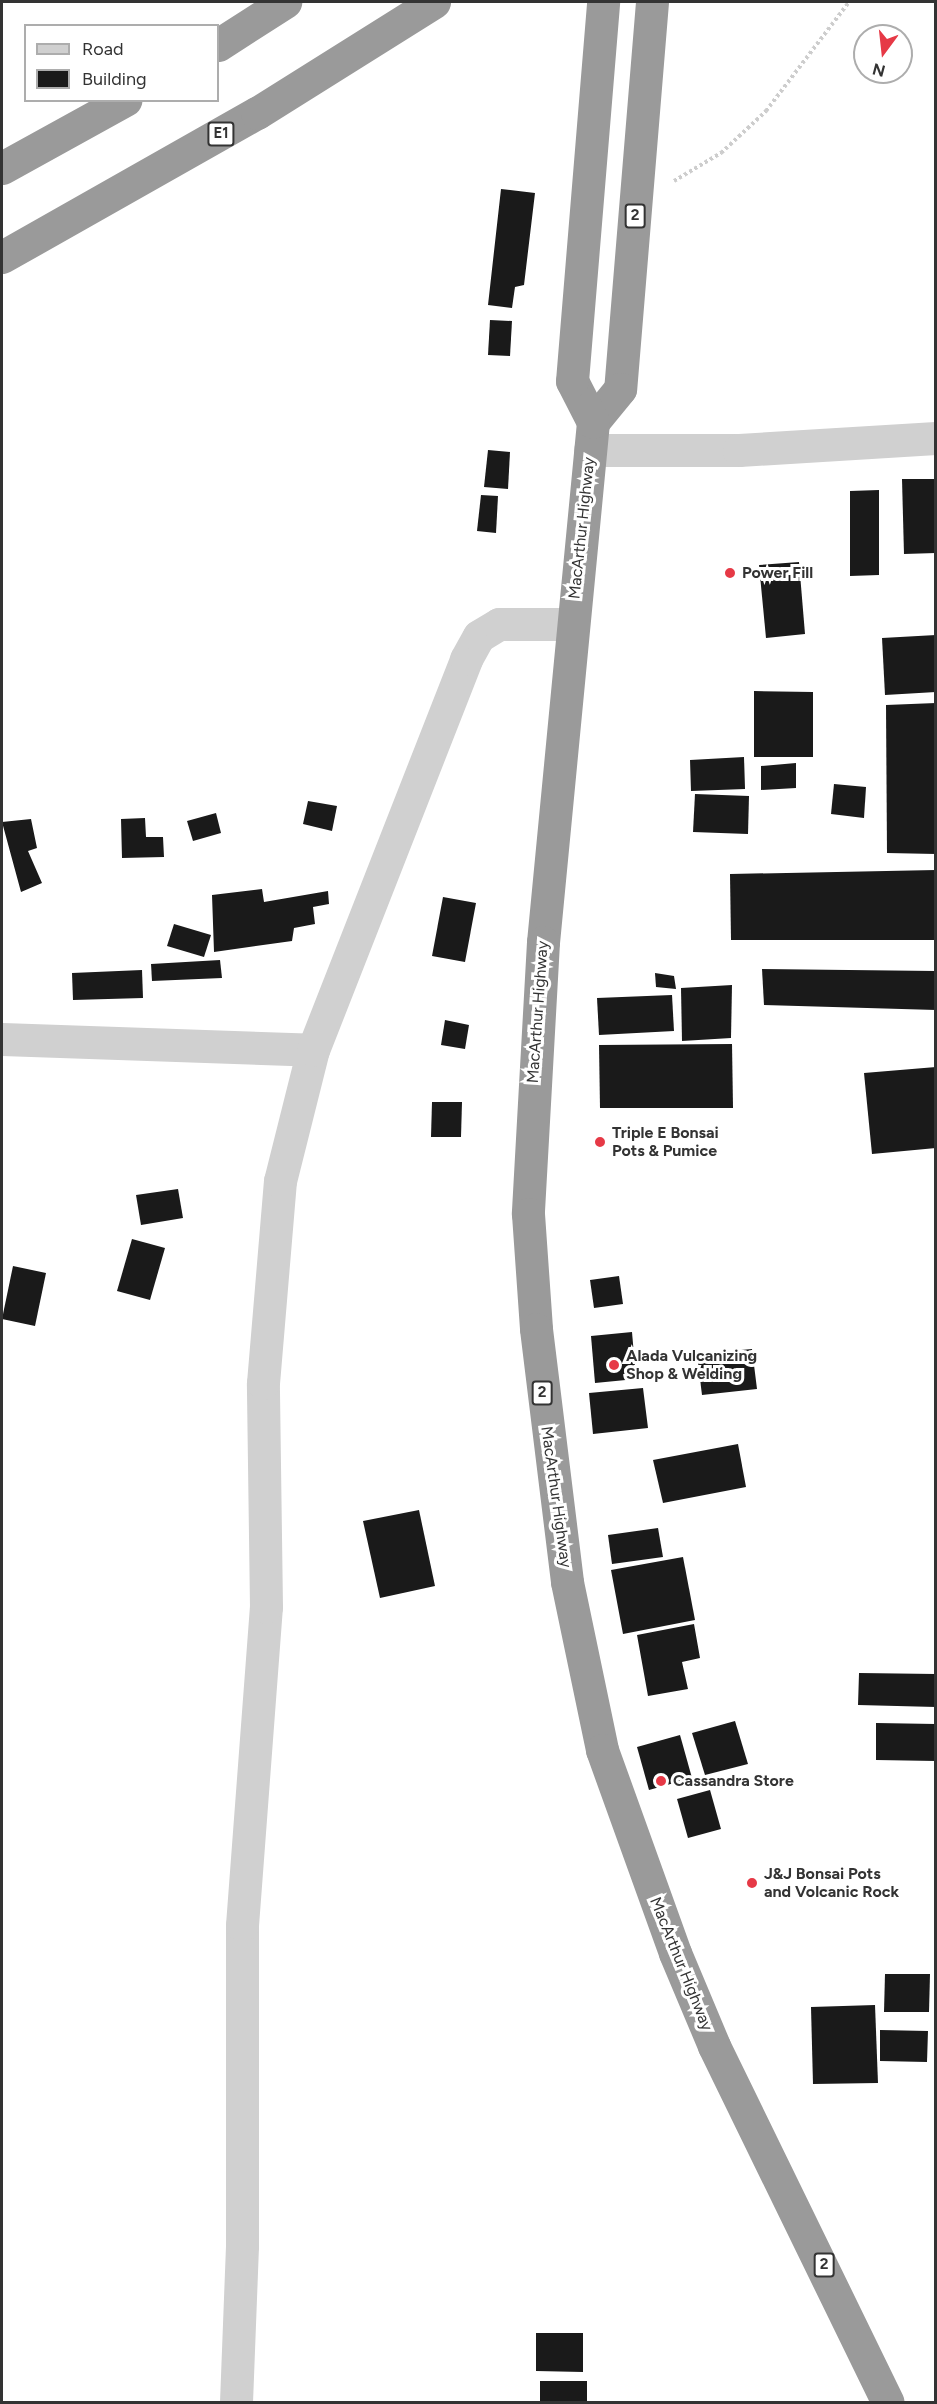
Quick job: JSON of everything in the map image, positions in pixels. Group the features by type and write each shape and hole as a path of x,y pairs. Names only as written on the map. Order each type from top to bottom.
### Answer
{"highway":[{"path":"219,44 285,2"},
{"name":"E1","path":"2,257 257,113 434,2"},
{"path":"592,436 572,381 603,2"},
{"name":"2","path":"592,436 620,389 652,2"},
{"path":"2,168 121,102"},
{"name":"MacArthur Highway","path":"592,436 543,942 528,1214 548,1446 567,1582 603,1750 675,1953 753,2131 801,2217 888,2403"}],"street":[{"path":"592,436 739,450 936,438"},
{"path":"236,2403 242,2246 242,1925 266,1607 263,1383 280,1181 313,1050 479,636 499,624 572,624"},
{"path":"2,1039 313,1050"}],"path":[{"path":"637,186 673,182 722,153 766,111 849,2"}],"building":[{"path":"501,189 535,193 524,285 515,287 512,308 488,305"},
{"path":"490,320 512,321 510,356 488,355"},
{"path":"488,450 510,452 508,489 484,487"},
{"path":"902,479 936,479 936,553 904,554"},
{"path":"879,490 879,575 850,576 850,491"},
{"path":"481,495 498,496 496,533 477,531"},
{"path":"799,562 805,634 766,638 759,565"},
{"path":"936,635 936,692 885,695 882,638"},
{"path":"754,691 813,692 813,757 754,757"},
{"path":"936,703 936,854 887,853 886,705"},
{"path":"744,757 745,789 691,791 690,760"},
{"path":"796,763 796,788 761,790 761,766"},
{"path":"834,784 866,787 864,818 831,814"},
{"path":"695,794 749,796 748,834 693,832"},
{"path":"308,801 337,806 332,831 303,824"},
{"path":"216,813 221,833 193,841 187,821"},
{"path":"145,818 146,837 163,837 164,857 122,858 121,819"},
{"path":"31,819 37,848 28,851 42,883 21,892 2,822"},
{"path":"936,870 936,940 731,940 730,874"},
{"path":"262,889 264,902 328,891 329,904 313,907 315,924 294,928 292,941 214,952 212,895"},
{"path":"443,897 476,903 465,962 432,956"},
{"path":"174,924 211,935 204,957 167,946"},
{"path":"220,960 222,978 152,981 151,964"},
{"path":"762,969 935,971 936,1010 764,1005"},
{"path":"142,970 143,998 73,1000 72,973"},
{"path":"655,973 674,976 676,989 656,987"},
{"path":"732,985 731,1038 682,1041 681,988"},
{"path":"672,995 674,1031 599,1035 597,998"},
{"path":"445,1020 469,1025 465,1049 441,1045"},
{"path":"732,1044 733,1108 600,1108 599,1045"},
{"path":"936,1067 936,1148 872,1154 864,1073"},
{"path":"432,1102 462,1102 461,1137 431,1137"},
{"path":"178,1189 183,1218 141,1225 136,1195"},
{"path":"132,1239 165,1248 150,1300 117,1291"},
{"path":"13,1266 46,1273 35,1326 2,1319"},
{"path":"619,1276 623,1304 594,1308 590,1280"},
{"path":"632,1332 636,1379 595,1383 591,1336"},
{"path":"752,1349 757,1389 702,1395 697,1354"},
{"path":"643,1388 648,1428 593,1434 589,1393"},
{"path":"738,1444 746,1487 663,1503 653,1460"},
{"path":"419,1510 435,1586 380,1598 363,1521"},
{"path":"658,1528 663,1557 612,1564 608,1535"},
{"path":"683,1557 695,1620 623,1634 611,1570"},
{"path":"694,1624 700,1658 682,1662 688,1689 648,1696 637,1635"},
{"path":"859,1673 936,1674 936,1707 858,1705"},
{"path":"735,1721 748,1764 705,1775 692,1733"},
{"path":"876,1723 936,1724 936,1761 876,1760"},
{"path":"680,1735 692,1778 649,1790 637,1747"},
{"path":"710,1790 721,1829 688,1838 677,1799"},
{"path":"885,1974 930,1974 929,2012 884,2012"},
{"path":"875,2005 878,2083 813,2084 811,2007"},
{"path":"880,2030 928,2031 927,2062 880,2061"},
{"path":"536,2333 583,2333 583,2372 536,2371"},
{"path":"540,2381 587,2381 587,2402 540,2402"}],"place":[{"name":"Power Fill","path":"730,573"},
{"name":"Triple E Bonsai Pots & Pumice","path":"600,1142"},
{"name":"Alada Vulcanizing Shop & Welding","path":"614,1365"},
{"name":"Cassandra Store","path":"661,1781"},
{"name":"J&J Bonsai Pots and Volcanic Rock","path":"752,1883"}]}
